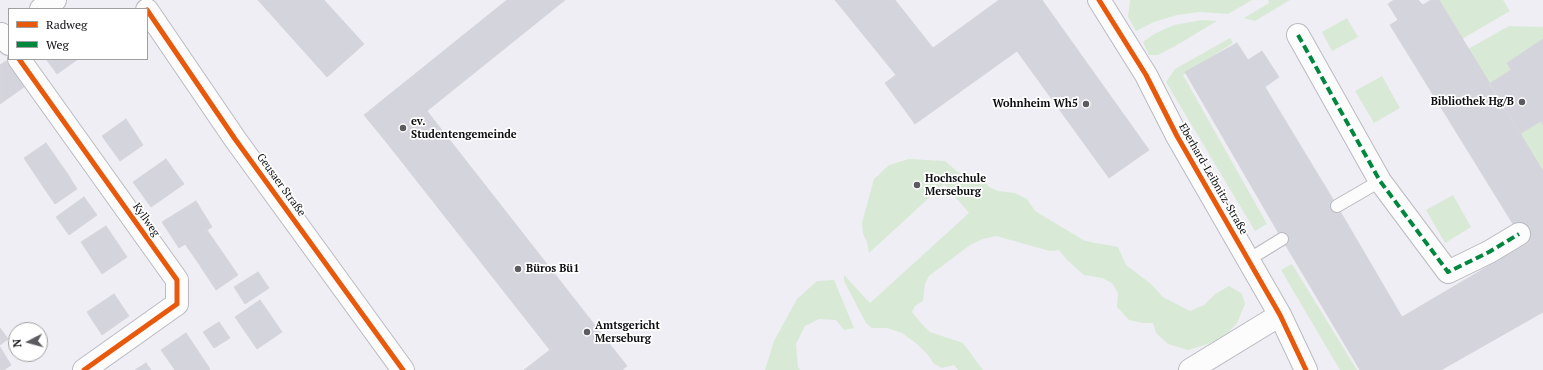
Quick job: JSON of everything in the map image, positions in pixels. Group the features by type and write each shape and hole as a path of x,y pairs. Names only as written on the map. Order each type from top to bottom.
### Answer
{"street":[{"path":"43,8 55,0"},
{"name":"Geusaer Straße","path":"140,0 146,8"},
{"name":"Eberhard-Leibnitz-Straße","path":"1099,0 1146,75 1177,136 1280,315 1306,370"},
{"name":"Geusaer Straße","path":"148,10 235,139 403,370"},
{"path":"1298,35 1380,181 1448,272 1489,252 1519,234"},
{"name":"Kyllweg","path":"20,60 177,280 177,304 84,370"},
{"path":"1190,370 1280,315"}],"lane":[{"path":"1337,206 1380,181"},
{"path":"1248,260 1282,239"}],"green space":[{"path":"1130,0 1252,0 1228,14 1200,12 1177,15 1154,22 1136,31 1128,17"},
{"path":"1268,0 1290,0 1255,21 1244,18 1269,3"},
{"path":"1439,0 1503,0 1510,11 1462,39"},
{"path":"1347,18 1358,37 1332,51 1322,32"},
{"path":"1202,20 1217,21 1158,55 1149,55 1143,42 1154,34 1174,25"},
{"path":"1509,26 1543,27 1543,39 1507,63 1511,70 1489,84 1468,49"},
{"path":"1230,38 1233,43 1183,75 1267,224 1255,231 1166,82 1175,69"},
{"path":"1382,76 1400,108 1374,123 1355,91"},
{"path":"1541,121 1543,125 1543,171 1520,134"},
{"path":"909,159 945,161 959,173 983,179 989,187 998,191 1015,193 1027,199 1035,211 1085,241 1118,247 1126,265 1151,284 1163,297 1190,311 1204,305 1215,294 1229,286 1242,294 1245,304 1237,323 1223,338 1205,345 1188,350 1168,344 1156,333 1153,323 1143,323 1129,320 1117,307 1118,293 1112,283 1102,278 1084,275 1067,260 1059,250 1050,251 996,236 983,239 970,245 929,276 925,284 923,301 915,306 912,312 930,332 963,343 983,370 958,370 954,365 942,368 934,364 928,355 917,344 902,333 887,328 872,328 866,323 844,281 844,275 870,303 969,213 944,184 869,253 867,242 863,234 862,223 874,179 889,165"},
{"path":"1453,195 1471,227 1445,243 1426,210"},
{"path":"1292,264 1357,370 1340,370 1281,270"},
{"path":"834,280 854,328 844,330 836,320 819,319 805,326 796,344 798,367 800,370 765,370 774,341 797,299 817,281"}],"building":[{"path":"258,0 324,0 364,44 327,77"},
{"path":"507,0 565,0 387,143 364,115"},
{"name":"Wohnheim Wh5","path":"835,0 895,0 933,48 999,0 1042,0 1149,150 1109,178 1017,51 915,124 885,83 896,75"},
{"path":"1394,0 1418,0 1423,5 1431,0 1439,0 1543,171 1543,234 1526,245 1390,25 1398,20 1388,4"},
{"name":"Bibliothek Hg/B","path":"1543,39 1543,125 1541,121 1520,134 1489,84 1511,70 1507,63"},
{"path":"1237,43 1248,60 1262,51 1279,77 1265,87 1337,206 1282,239 1185,72"},
{"path":"47,60 77,60 57,74"},
{"path":"6,61 24,87 0,104 0,65"},
{"name":"Büros Bü1","path":"427,111 590,319 550,350 387,143"},
{"path":"126,119 143,145 120,161 102,136"},
{"path":"46,143 67,173 44,188 24,158"},
{"path":"166,159 184,184 151,207 133,182"},
{"path":"67,173 77,189 55,204 44,188"},
{"path":"84,197 97,215 69,235 56,217"},
{"path":"196,201 212,227 179,248 162,222"},
{"path":"1337,206 1434,370 1360,370 1282,239"},
{"path":"106,226 127,257 102,274 81,242"},
{"path":"207,230 218,246 197,261 185,244"},
{"path":"1543,234 1543,312 1441,370 1434,370 1402,317"},
{"path":"218,246 238,275 216,290 197,261"},
{"path":"258,272 269,288 245,304 234,287"},
{"path":"114,294 129,316 102,335 87,312"},
{"path":"260,300 282,332 257,349 235,317"},
{"name":"Amtsgericht Merseburg","path":"590,319 627,366 622,370 524,370"},
{"path":"219,322 230,338 214,348 203,332"},
{"path":"0,328 8,339 0,345"},
{"path":"186,333 210,369 209,370 175,370 161,350"},
{"path":"0,347 11,365 4,370 0,370"},
{"path":"146,363 151,370 135,370"}],"marked path":[{"path":"1298,35 1380,181 1448,272 1489,252 1519,234"}],"cycle path":[{"path":"1099,0 1146,75 1177,136 1280,315 1306,370"},
{"path":"148,11 235,139 403,370"},
{"path":"20,60 177,280 177,304 84,370"}],"place":[{"name":"Bibliothek Hg/B","path":"1522,102"},
{"name":"Wohnheim Wh5","path":"1086,104"},
{"name":"ev. Studentengemeinde","path":"403,128"},
{"name":"Hochschule Merseburg","path":"917,185"},
{"name":"Büros Bü1","path":"518,269"},
{"name":"Amtsgericht Merseburg","path":"587,332"}]}
